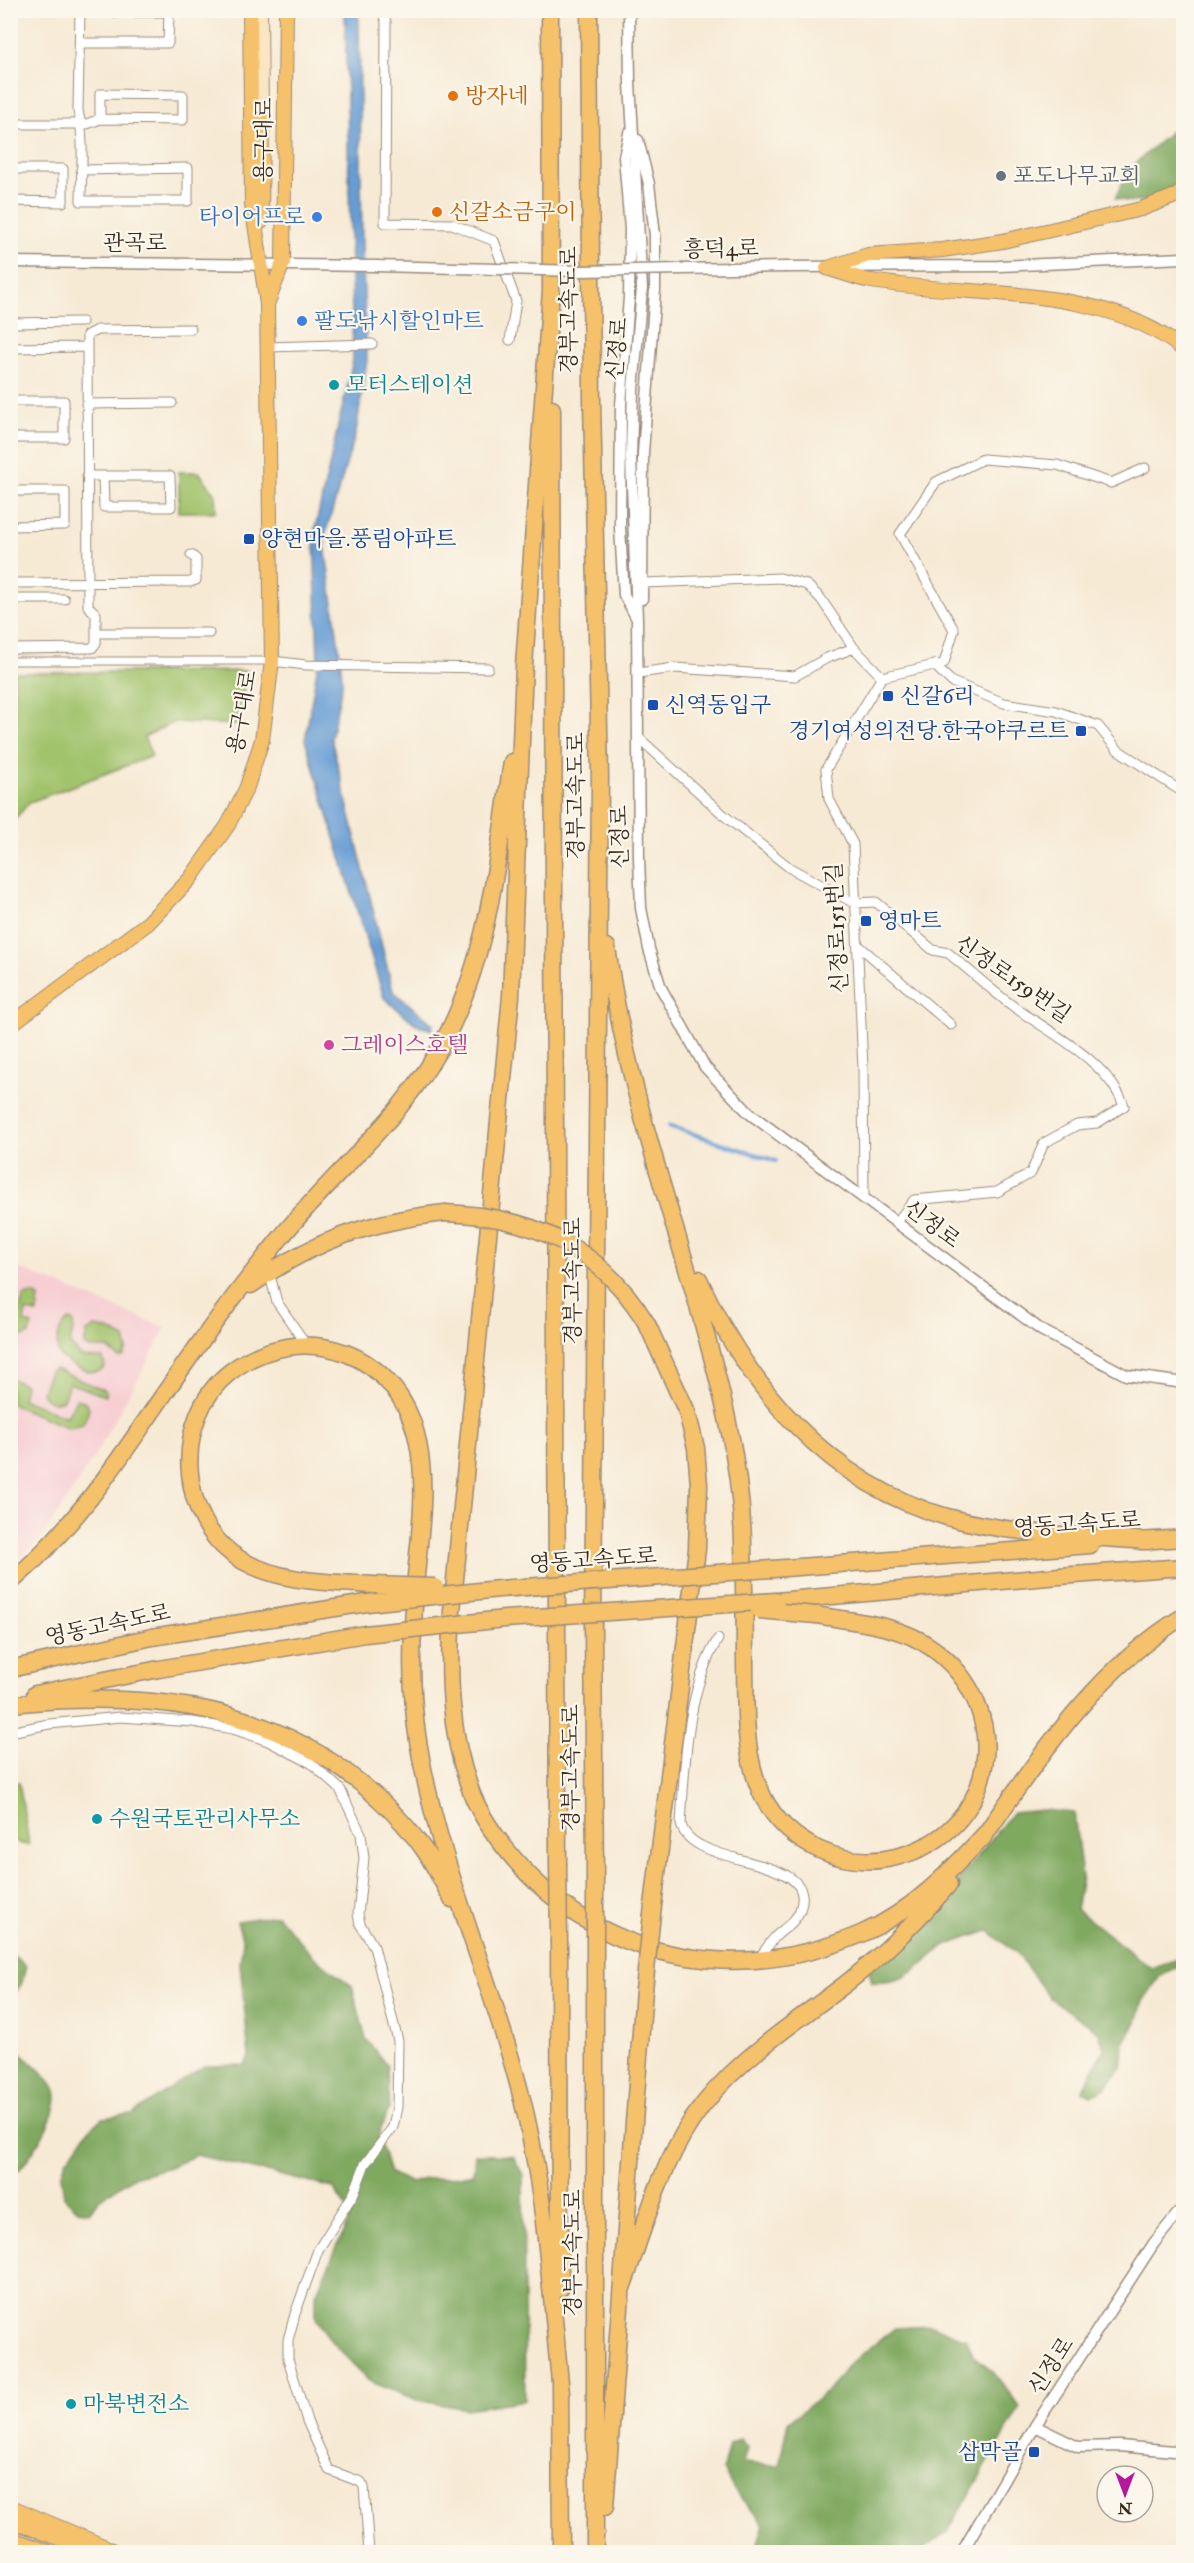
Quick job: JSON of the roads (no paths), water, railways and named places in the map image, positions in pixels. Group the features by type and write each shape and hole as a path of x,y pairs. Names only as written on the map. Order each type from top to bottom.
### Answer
{"highway":[{"name":"경부고속도로","path":"550,10 561,2553"},
{"name":"경부고속도로","path":"589,10 599,853 593,1613 595,2553"},
{"path":"10,1582 58,1539 84,1507 209,1328 281,1238 402,1106 432,1064 450,1029 477,960 485,927 517,735 551,290"},
{"path":"524,666 511,996 449,1660 455,1732 473,1796 504,1848 563,1906 597,1928 662,1952 706,1961 758,1960 793,1955 822,1948 862,1933 894,1917 924,1895 987,1832"},
{"path":"599,853 607,944 617,1010 667,1200 721,1389 734,1447 743,1520 748,1740 755,1777 768,1807 791,1833 818,1850 851,1860 884,1860 915,1851 950,1829 963,1815 980,1785 984,1770 985,1741 983,1723 973,1692 949,1662 921,1641 887,1628 816,1616 698,1605"},
{"path":"667,1200 717,1320 740,1356 785,1415 813,1443 850,1471 882,1491 946,1516 996,1528 1150,1541"},
{"path":"209,1328 231,1302 270,1272 302,1252 356,1229 411,1216 445,1213 477,1214 504,1219 568,1244 598,1263 617,1281 647,1324 687,1412 696,1448 699,1485 697,1549 644,1990 601,2553"},
{"path":"499,1589 373,1585 294,1578 244,1562 230,1553 209,1529 192,1490 189,1458 193,1428 204,1401 228,1373 260,1356 275,1350 307,1347 339,1351 367,1363 400,1394 414,1426 422,1480 411,1657 417,1737 439,1833 520,2091 531,2141 547,2256 561,2392"},
{"name":"영동고속도로","path":"10,1669 152,1637 367,1603 499,1589 1184,1538"},
{"path":"10,1699 159,1669 365,1634 505,1619 777,1601 1060,1575 1184,1568"},
{"path":"622,2288 659,2182 692,2120 725,2080 752,2055 858,1974 910,1928 958,1874 1073,1713 1137,1648 1184,1616"},
{"path":"10,1704 93,1699 180,1704 251,1720 287,1735 317,1751 351,1775 378,1797 402,1823 424,1851 472,1938"},
{"path":"10,2507 116,2553"},
{"path":"10,2520 99,2553"},
{"path":"10,2539 48,2553"},
{"path":"10,2548 24,2553"}],"main road":[{"name":"용구대로","path":"10,1025 148,923 190,879 228,825 247,787 262,740 272,661 267,304 252,204 250,10"},
{"path":"261,10 262,117"},
{"name":"용구대로","path":"267,304 284,263 286,10"},
{"name":"용구대로","path":"260,263 262,117"},
{"path":"827,268 868,255 942,250 1003,241 1141,209 1178,195 1184,190"},
{"path":"827,268 866,280 1056,301 1121,314 1155,330 1184,350"}],"street":[{"path":"382,10 386,22 385,223 452,224 494,241 516,301 510,340"},
{"name":"신정로","path":"630,10 632,116 642,289 633,390 631,457 637,620 641,908 649,949 661,988 705,1067 748,1113 1041,1330 1126,1375 1184,1383"},
{"path":"80,43 168,43 169,12 80,11 78,111 81,124 81,170 81,201 188,201 188,168 81,170"},
{"path":"10,124 81,124 100,119 183,120 183,95 100,94 100,119"},
{"path":"632,116 649,184 655,235 655,290 643,453 644,583 637,620"},
{"path":"632,116 624,157 630,229 629,297 621,405 620,528 624,595 637,620"},
{"path":"10,169 63,169 63,202 10,201"},
{"name":"흥덕4로","path":"260,263 581,271 999,266 1184,258"},
{"name":"관곡로","path":"10,262 260,263"},
{"path":"10,323 82,322"},
{"path":"10,649 92,648 96,643 96,614 88,606 87,335 97,330 191,329"},
{"path":"267,347 372,344"},
{"path":"10,348 86,347"},
{"path":"10,401 64,401 64,438 10,438"},
{"path":"86,404 172,403"},
{"path":"644,583 780,578 807,585 821,599 854,648 882,678 944,663 954,630 900,534 936,482 983,459 1057,465 1111,483 1145,468"},
{"path":"87,476 103,476 170,476 171,507 104,507 103,476"},
{"path":"10,491 65,491 65,525 10,526"},
{"path":"10,583 190,582 196,580 196,559 191,555"},
{"path":"10,599 64,598"},
{"path":"96,633 209,633"},
{"path":"638,673 675,668 795,676 827,658 854,648"},
{"path":"10,661 272,661 306,665 488,668"},
{"path":"934,665 952,682 1004,703 1056,711 1098,726 1118,750 1184,793"},
{"name":"신정로151번길","path":"864,1198 858,945 854,903 853,844 829,799 826,769 882,678"},
{"name":"신정로159번길","path":"639,738 726,817 790,868 854,903 876,902 933,950 948,953 1019,1011 1074,1045 1119,1093 1124,1106 1096,1123 1077,1125 1044,1143 1031,1173 997,1192 914,1200 897,1222"},
{"path":"858,945 951,1025"},
{"path":"270,1272 277,1302 307,1347"},
{"path":"718,1639 707,1658 697,1689 691,1724 681,1824 683,1832 692,1842 724,1855 770,1866 783,1872 798,1888 802,1898 795,1919 774,1938 758,1960"},
{"path":"10,1732 49,1724 120,1717 193,1722 233,1729 267,1741 311,1763 340,1789 361,1834 364,1858 358,1914 360,1924 374,1947 398,2041 397,2107 393,2127 365,2164 354,2193 318,2250 295,2314 288,2340 288,2359 307,2421 329,2470 361,2482 364,2487 369,2553"},
{"name":"신정로","path":"962,2553 1035,2426 1154,2243 1184,2206"},
{"path":"1035,2426 1078,2447 1120,2446 1184,2452"},
{"path":"65,2529 128,2553"}],"water":[{"path":"342,11 356,11 359,19 362,246 367,360 356,432 324,538 341,662 342,685 331,738 393,991 433,1024 432,1030 417,1025 384,998 305,740 318,663 314,533 353,360 345,16"}],"waterway":[{"path":"669,1126 776,1161"}],"place":[{"name":"방자네","path":"453,96"},
{"name":"포도나무교회","path":"1001,176"},
{"name":"신갈소금구이","path":"437,212"},
{"name":"타이어프로","path":"317,217"},
{"name":"팔도낚시할인마트","path":"302,321"},
{"name":"모터스테이션","path":"334,385"},
{"name":"양현마을.풍림아파트","path":"249,539"},
{"name":"신갈6리","path":"888,696"},
{"name":"신역동입구","path":"653,705"},
{"name":"경기여성의전당.한국야쿠르트","path":"1081,731"},
{"name":"영마트","path":"866,921"},
{"name":"그레이스호텔","path":"329,1045"},
{"name":"수원국토관리사무소","path":"97,1819"},
{"name":"마북변전소","path":"71,2404"},
{"name":"삼막골","path":"1034,2452"}]}
